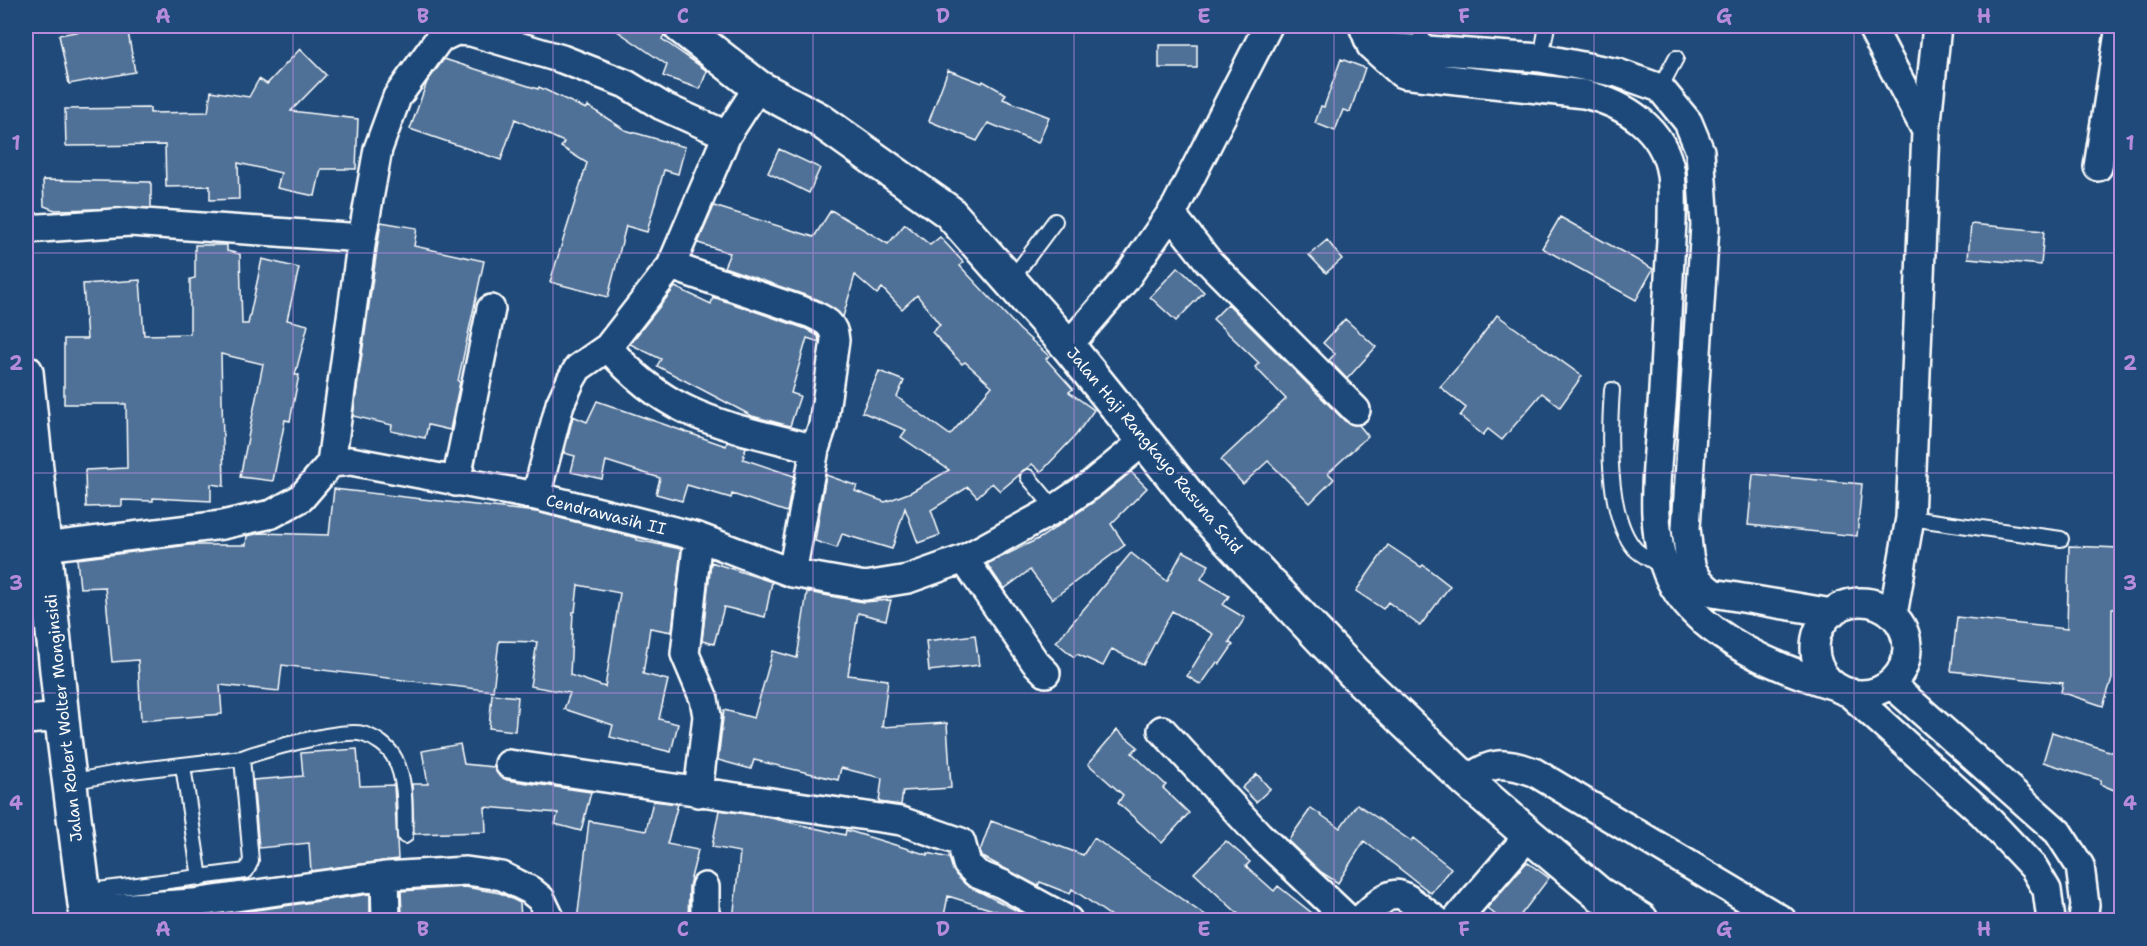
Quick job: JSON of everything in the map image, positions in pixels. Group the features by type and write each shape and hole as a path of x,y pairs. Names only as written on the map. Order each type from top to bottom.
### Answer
{"main road":[{"name":"Jalan Haji Rangkayo Rasuna Said","path":"680,26 758,87 818,119 949,212 1068,346 1200,510 1355,674 1467,781 1529,835 1599,894 1641,921"},
{"name":"Jalan Robert Wolter Monginsidi","path":"26,372 62,717 86,908"}],"street":[{"path":"1068,346 1125,280 1171,214 1268,26"},
{"path":"1871,26 1926,131"},
{"path":"1893,615 1910,518 1926,131 1937,26"},
{"path":"2098,167 2120,26"},
{"path":"44,547 222,525 272,514 301,498 331,463 362,238 378,149 397,98 439,39 456,31 471,32 562,59 626,84 662,106 727,135"},
{"path":"1367,36 1417,51 1541,58 1618,73 1660,88 1688,122 1700,151 1705,225 1686,528 1675,589 1691,609 1730,640 1798,675 1841,689 1873,693 1891,684 1901,672 1908,652 1905,632 1893,615 1881,607 1861,602 1845,605 1832,613 1822,624 1815,646 1820,670 1841,689 1982,813 2034,868 2047,890 2051,921"},
{"path":"1367,36 1402,74 1584,94 1610,100 1643,122 1667,158 1671,175 1672,221 1657,499 1659,546 1678,566 1713,593 1832,613"},
{"path":"1891,61 1934,60"},
{"path":"1610,100 1618,73"},
{"path":"536,496 560,404 571,380 578,368 608,347 670,266 727,135 758,87"},
{"path":"1171,214 1209,262 1356,410"},
{"path":"1672,221 1705,225"},
{"path":"26,230 130,222 362,238"},
{"path":"670,266 812,314 831,324 835,340 823,425 815,449 792,573"},
{"path":"456,482 490,309"},
{"path":"608,347 628,371 657,395 685,411 815,449"},
{"name":"Cendrawasih II","path":"331,463 351,461 536,496 698,537 792,573 865,586 908,579 964,559 1055,509 1089,486 1144,441"},
{"path":"698,537 685,654 704,699 707,716 698,793"},
{"path":"964,559 1035,662 1046,673"},
{"path":"1891,684 2058,832 2080,866 2085,905 2083,921"},
{"path":"26,720 62,717"},
{"path":"1162,730 1259,836 1349,921"},
{"path":"1467,781 1480,769 1508,763 1534,772 1782,921"},
{"path":"509,764 901,821 961,842 965,848 967,864 977,874 1002,884 1068,921"},
{"path":"1456,921 1529,835"},
{"path":"86,908 193,903 385,876 466,871 502,876 541,899 551,921"},
{"path":"385,876 386,921"},
{"path":"705,887 705,921"},
{"path":"1360,921 1386,895 1395,894 1405,895 1436,921"}],"lane":[{"path":"1417,51 1425,26"},
{"path":"1541,58 1547,26"},
{"path":"1660,88 1676,58"},
{"path":"1011,280 1055,221"},
{"path":"1612,390 1608,441 1620,519 1625,534 1636,550 1678,566"},
{"path":"1028,477 1055,509"},
{"path":"1910,518 2061,539"},
{"path":"70,782 123,772 242,758 285,744 361,733 382,743 394,758 404,784 405,836"},
{"path":"86,908 200,878 246,871 250,866 242,758"},
{"path":"183,766 200,878"}],"building":[{"path":"108,26 127,26 135,72 69,84 59,35"},
{"path":"610,26 662,26 664,35 662,39 707,71 700,89 663,76 667,65"},
{"path":"1159,45 1197,45 1197,68 1159,68"},
{"path":"300,49 326,75 291,111 358,119 356,169 321,169 315,196 277,188 281,173 238,163 239,199 210,200 210,186 166,187 165,145 66,146 65,109 150,108 150,113 208,112 211,91 249,97 259,79 267,84"},
{"path":"444,59 538,89 539,87 586,109 588,106 625,130 685,147 678,174 664,170 647,232 626,226 608,297 550,282 587,163 561,147 564,142 515,119 501,160 410,129 427,82"},
{"path":"1341,59 1365,68 1350,112 1343,110 1335,131 1315,123 1321,106 1324,107"},
{"path":"948,70 982,83 983,81 1006,94 1003,99 1049,117 1038,143 988,123 977,141 929,121"},
{"path":"779,149 820,168 809,193 768,173"},
{"path":"43,180 151,182 151,208 55,210 44,206"},
{"path":"714,206 814,237 831,210 888,244 905,224 930,245 940,237 963,262 960,266 1020,330 1049,356 1046,359 1073,389 1069,392 1094,410 1076,435 1041,472 1032,464 1000,491 992,483 977,497 968,487 931,510 940,535 918,543 905,508 892,549 842,534 837,548 815,541 826,475 857,486 855,491 885,502 911,492 949,470 901,437 906,430 862,412 879,371 904,381 897,397 950,435 992,386 965,362 962,364 932,332 940,325 917,295 902,309 882,288 877,294 855,275 843,317 819,300 724,267 730,253 698,243"},
{"path":"1560,217 1653,269 1636,300 1542,248"},
{"path":"381,222 417,228 414,246 484,261 458,381 460,382 450,430 428,425 425,438 391,431 392,425 353,416"},
{"path":"1971,224 2044,231 2041,265 1968,258"},
{"path":"1327,240 1342,259 1326,273 1309,255"},
{"path":"195,245 227,245 227,251 240,254 242,324 248,324 262,259 299,268 287,320 308,325 295,375 299,375 290,421 285,420 273,481 240,477 263,364 221,354 224,486 211,484 211,501 153,498 153,501 122,500 122,506 86,507 85,470 127,468 126,404 64,404 64,339 87,339 83,284 140,280 144,335 190,334 190,279 195,278"},
{"path":"1178,267 1204,292 1176,321 1150,297"},
{"path":"675,287 711,304 713,297 806,329 818,336 819,342 807,338 791,393 800,396 790,426 752,416 657,366 661,359 630,344"},
{"path":"1228,304 1345,421 1359,425 1368,436 1328,473 1334,479 1310,503 1268,461 1243,484 1221,460 1286,399 1255,367 1259,363 1213,319"},
{"path":"1497,315 1582,376 1560,407 1542,393 1502,440 1488,429 1483,435 1460,416 1466,408 1440,387 1463,361"},
{"path":"1345,319 1376,347 1347,379 1329,360 1335,354 1323,343"},
{"path":"597,401 726,446 727,442 746,447 743,459 794,476 787,512 732,494 731,498 687,485 682,501 656,494 660,478 606,461 602,479 571,472 575,456 564,453 573,416 587,422"},
{"path":"1131,472 1147,488 1111,524 1125,545 1052,599 1030,570 1004,589 987,564 1040,538 1098,499"},
{"path":"1753,474 1862,484 1857,536 1748,525"},
{"path":"334,489 537,512 637,538 637,540 681,549 672,632 650,628 643,674 668,680 659,719 678,724 671,752 610,737 613,725 564,709 570,693 530,686 537,642 499,641 493,691 282,665 279,691 220,685 222,714 141,721 138,660 112,662 105,587 80,588 77,559 189,545 246,545 247,536 261,533 329,535","holes":["578,585 620,593 605,687 570,675 573,612 575,612"]},
{"path":"1388,545 1421,567 1423,565 1450,586 1420,626 1388,602 1383,609 1356,591"},
{"path":"2069,546 2120,548 2115,609 2112,609 2112,679 2103,706 2061,692 2063,683 1951,671 1957,617 2067,629"},
{"path":"1183,551 1209,565 1201,579 1229,596 1223,605 1245,618 1229,642 1233,645 1220,664 1217,662 1201,685 1187,676 1213,634 1172,611 1143,665 1112,649 1103,666 1077,654 1074,657 1056,642 1131,553 1167,581"},
{"path":"711,562 772,582 765,617 724,607 714,644 702,641"},
{"path":"807,592 863,602 891,600 886,620 858,613 848,675 888,680 882,727 947,723 951,788 903,791 901,805 879,802 882,778 841,768 838,780 754,760 751,769 718,760 724,710 754,718 773,651 797,658"},
{"path":"975,635 979,665 929,671 926,641"},
{"path":"492,694 518,697 515,731 489,728"},
{"path":"1117,730 1138,747 1132,753 1166,785 1163,788 1189,813 1162,843 1118,803 1123,795 1088,764"},
{"path":"2052,732 2121,755 2121,793 2100,784 2101,780 2043,762"},
{"path":"460,744 464,764 494,767 499,776 507,780 591,792 581,831 555,824 558,813 485,807 486,832 414,834 412,784 428,784 422,751"},
{"path":"357,749 360,786 394,785 398,859 311,871 309,843 259,848 253,780 303,776 301,753"},
{"path":"1257,774 1270,789 1256,802 1242,788"},
{"path":"653,801 678,804 667,844 698,850 689,886 688,921 577,921 589,821 646,831"},
{"path":"1357,804 1411,841 1413,838 1451,868 1431,893 1364,841 1338,883 1321,872 1288,841 1311,808 1340,828"},
{"path":"719,810 771,818 845,835 846,830 928,855 928,853 949,858 956,875 966,885 1029,917 1028,921 1007,921 1009,915 948,896 943,921 733,921 740,852 712,847"},
{"path":"991,821 1083,855 1094,838 1213,921 1118,921 1072,889 1070,894 1040,882 1038,886 981,856 980,851"},
{"path":"1226,841 1250,862 1246,866 1274,891 1278,886 1322,921 1246,921 1194,873"},
{"path":"1527,862 1549,878 1516,921 1503,921 1487,908"},
{"path":"465,887 500,893 520,903 521,919 496,919 496,916 439,918 439,914 402,916 401,891"},
{"path":"370,894 370,921 241,921 241,912"}]}
